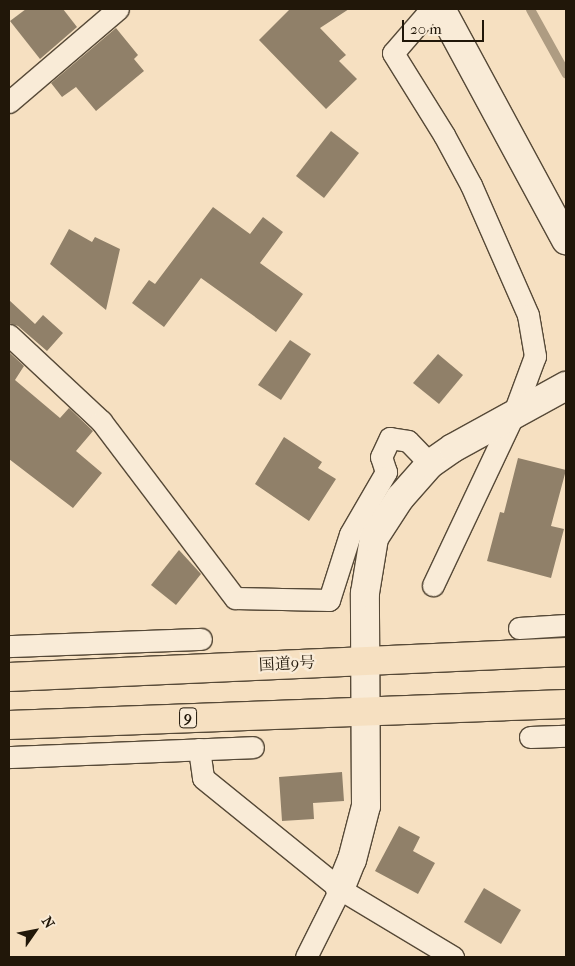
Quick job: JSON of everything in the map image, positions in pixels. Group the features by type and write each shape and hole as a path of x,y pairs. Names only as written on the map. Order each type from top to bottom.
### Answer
{"highway":[{"name":"国道9号","path":"9,677 554,653"},
{"name":"9","path":"9,725 566,704"}],"street":[{"path":"9,102 118,9"},
{"path":"431,9 393,53 444,135 471,185 528,315 535,356 512,418 433,585"},
{"path":"441,9 566,240"},
{"path":"9,336 101,421 235,598 329,600 350,534 386,472 381,457 390,438 408,442 430,464"},
{"path":"306,957 340,889 352,860 366,806 367,711 364,660 364,593 374,538 400,498 430,464 453,448 512,418 566,386"},
{"path":"519,628 566,625"},
{"path":"554,653 566,638"},
{"path":"9,646 201,639"},
{"path":"57,644 91,674"},
{"path":"144,752 180,718"},
{"path":"530,737 566,736"},
{"path":"9,757 253,747"},
{"path":"199,749 203,778 340,889 453,957"}],"building":[{"path":"26,9 63,9 77,27 40,59 10,21"},
{"path":"290,9 349,9 320,28 346,55 339,61 357,79 326,109 259,40"},
{"path":"116,28 138,55 134,59 144,71 96,111 76,87 62,97 51,83"},
{"path":"331,131 359,153 324,198 296,176"},
{"path":"213,207 250,234 263,217 283,232 260,263 303,294 276,332 201,278 164,327 132,303 149,280 155,284"},
{"path":"69,229 92,242 95,237 120,249 106,310 50,264"},
{"path":"9,300 35,324 43,315 63,333 47,351 18,326 9,323"},
{"path":"290,340 311,354 281,400 258,385"},
{"path":"9,352 24,366 15,380 60,418 69,408 93,431 76,451 102,473 73,508 9,459"},
{"path":"438,354 463,375 439,404 413,383"},
{"path":"284,437 322,462 318,468 336,479 309,521 255,484"},
{"path":"518,458 566,470 551,526 564,529 551,578 487,561 500,512 504,513"},
{"path":"179,550 201,574 176,605 151,585"},
{"path":"342,772 344,801 313,803 314,819 282,821 279,777"},
{"path":"399,826 420,837 413,851 435,863 418,894 375,871"},
{"path":"484,888 521,910 501,944 464,922"}],"waterway":[{"path":"530,9 566,74"}]}
